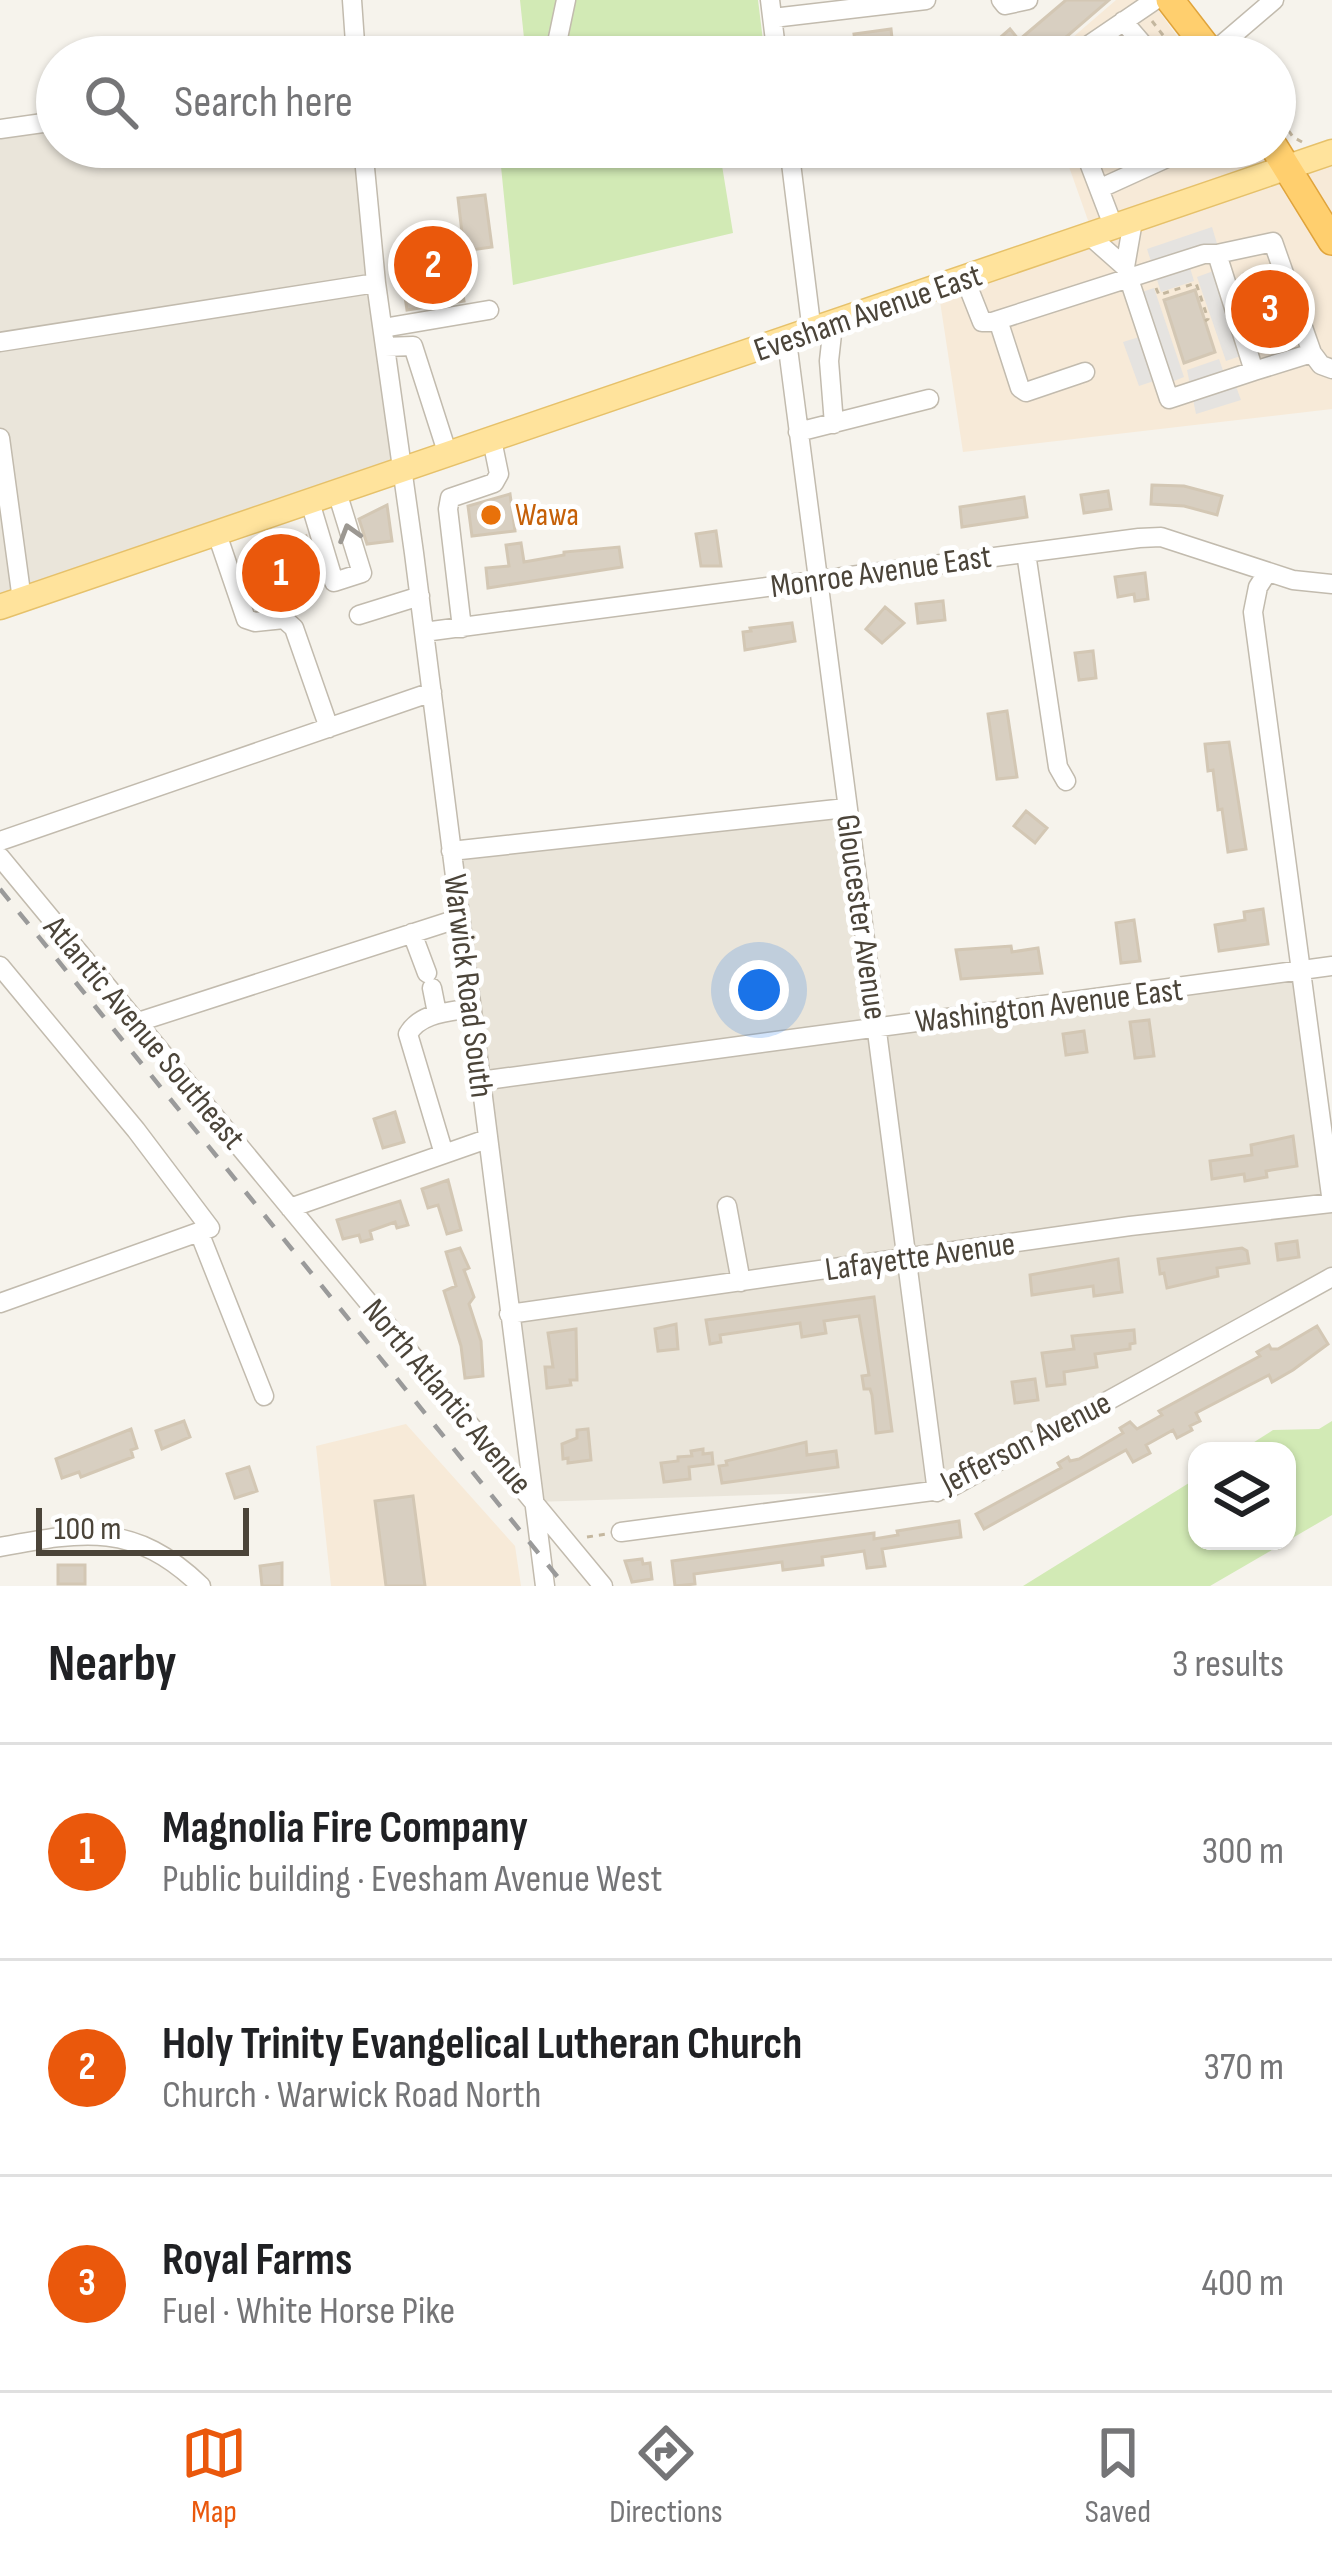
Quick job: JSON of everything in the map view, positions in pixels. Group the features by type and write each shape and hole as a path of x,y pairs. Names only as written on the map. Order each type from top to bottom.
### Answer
{"highway":[{"path":"1156,3 1192,36"},
{"path":"1287,168 1332,241"}],"main road":[{"name":"Evesham Avenue East","path":"1296,155 1332,152"},
{"name":"Evesham Avenue East","path":"11,604 1112,228 1254,168"}],"street":[{"path":"352,0 355,36"},
{"path":"558,36 566,0"},
{"path":"771,9 926,0"},
{"path":"1000,0 1005,4 1028,0"},
{"path":"1234,36 1274,0"},
{"path":"1100,36 1156,3"},
{"path":"1124,22 1136,36"},
{"path":"0,130 36,124"},
{"name":"Warwick Road South","path":"366,168 376,283 415,553 545,1586"},
{"path":"793,168 829,361 834,424"},
{"path":"1092,168 1168,399"},
{"path":"1101,188 1145,168"},
{"path":"1112,228 1127,273"},
{"path":"965,279 982,322 1127,273 1150,272 1204,254 1274,242 1312,353 1332,369"},
{"path":"1217,254 1254,371"},
{"path":"0,342 376,283"},
{"path":"384,337 489,310"},
{"path":"998,320 1020,388 1026,392 1084,372"},
{"path":"384,337 413,346 448,455"},
{"name":"Gloucester Avenue","path":"787,341 937,1492"},
{"path":"1146,406 1312,353"},
{"path":"797,432 929,399"},
{"path":"0,438 11,604"},
{"path":"462,628 450,498 494,483 499,474 492,440"},
{"path":"310,502 334,582 362,574 337,492"},
{"path":"217,534 246,619 284,619 294,628 328,728"},
{"name":"Monroe Avenue East","path":"424,632 1161,537 1293,580 1332,584"},
{"path":"415,553 452,545"},
{"path":"1026,553 1058,767 1066,781"},
{"path":"1267,572 1258,586 1253,612 1332,1203"},
{"path":"359,615 420,596"},
{"path":"0,841 432,692"},
{"path":"451,851 846,808"},
{"name":"Atlantic Avenue Southeast","path":"0,856 290,1208"},
{"path":"135,1023 460,918"},
{"path":"412,933 437,1013"},
{"path":"0,966 136,1130 204,1230 264,1396"},
{"name":"Washington Avenue East","path":"479,1081 1332,966"},
{"path":"444,1154 408,1034 413,1024 437,1013 471,1008"},
{"path":"290,1208 487,1139"},
{"name":"Lafayette Avenue","path":"509,1314 1130,1226 1332,1203"},
{"path":"727,1206 741,1282"},
{"name":"North Atlantic Avenue","path":"290,1208 604,1586"},
{"path":"0,1304 204,1230"},
{"name":"Jefferson Avenue","path":"621,1532 937,1492 982,1474 1332,1277"},
{"path":"2,1541 65,1534 139,1542 173,1558 201,1586"}],"path":[{"path":"1156,3 1171,36"},
{"path":"1150,272 1159,295 1196,283 1205,321"},
{"path":"566,1540 621,1532"}],"shaded area":[{"path":"1116,0 1151,0 1177,36 1074,36"},
{"path":"36,124 36,168 368,168 402,470 0,607 0,129"},
{"path":"1332,164 1332,409 963,452 939,295 1096,243 1069,168 1271,168 1281,181"},
{"path":"1212,227 1218,247 1187,258 1194,281 1161,292 1147,249"},
{"path":"1219,269 1246,354 1226,361 1197,277"},
{"path":"1154,288 1184,377 1139,386 1123,342 1149,334 1136,294"},
{"path":"1219,359 1227,382 1234,381 1241,400 1196,414 1187,370"},
{"path":"846,808 876,1028 1301,970 1332,1210 1332,1278 948,1489 534,1502 451,851"},
{"path":"406,1424 515,1546 521,1586 331,1586 316,1446"}],"green space":[{"path":"520,0 758,0 762,36 524,36"},
{"path":"501,168 722,168 733,233 513,285"},
{"path":"1332,1421 1332,1515 1296,1536 1296,1442 1254,1442 1273,1430 1319,1429"},
{"path":"1188,1484 1188,1550 1272,1550 1210,1586 1023,1586"}],"building":[{"path":"1066,0 1109,0 1067,36 1024,36"},
{"path":"891,29 892,36 854,36"},
{"path":"485,195 492,247 464,251 466,268 459,269 464,301 407,310 400,263 448,253 446,235 462,233 458,198"},
{"path":"1267,266 1295,344 1270,352 1244,274"},
{"path":"1195,290 1215,352 1184,363 1164,300"},
{"path":"1152,485 1184,486 1222,496 1217,515 1151,504"},
{"path":"1108,491 1111,509 1084,513 1081,495"},
{"name":"Wawa","path":"510,494 515,531 472,536 468,506"},
{"path":"1024,497 1027,517 962,527 960,507"},
{"path":"387,505 392,541 367,544 359,519"},
{"path":"716,531 721,566 701,566 696,534"},
{"path":"306,536 321,586 277,602 274,593 252,594 240,560"},
{"path":"521,543 524,562 564,552 619,547 622,567 488,588 486,568 509,566 506,545"},
{"path":"1145,573 1148,599 1135,601 1134,594 1118,597 1115,577"},
{"path":"943,601 945,620 918,623 916,604"},
{"path":"885,607 904,623 882,643 866,629"},
{"path":"792,623 795,641 745,650 743,632"},
{"path":"1093,651 1096,678 1079,680 1075,653"},
{"path":"1007,711 1017,777 997,779 988,714"},
{"path":"1229,742 1246,849 1228,852 1205,744"},
{"path":"1026,811 1047,828 1035,843 1014,826"},
{"path":"1263,909 1268,944 1219,951 1215,925 1245,920 1244,912"},
{"path":"1134,920 1140,961 1121,963 1116,923"},
{"path":"1011,946 1012,952 1038,948 1042,973 961,979 956,950"},
{"path":"1149,1020 1154,1056 1135,1058 1130,1022"},
{"path":"1084,1031 1087,1052 1066,1055 1063,1034"},
{"path":"395,1112 404,1142 383,1148 374,1119"},
{"path":"1293,1136 1297,1166 1266,1171 1267,1177 1245,1181 1244,1174 1212,1179 1210,1161 1252,1155 1251,1145"},
{"path":"448,1180 461,1230 447,1234 438,1205 428,1208 422,1189"},
{"path":"400,1201 408,1225 397,1228 395,1222 370,1231 372,1239 361,1242 359,1235 343,1239 337,1220"},
{"path":"1297,1241 1299,1257 1278,1260 1276,1244"},
{"path":"460,1248 469,1268 464,1270 474,1297 469,1304 481,1341 483,1376 465,1378 461,1346 444,1291 456,1286 446,1252"},
{"path":"1242,1248 1249,1263 1217,1268 1218,1276 1167,1288 1164,1273 1160,1274 1158,1259"},
{"path":"1118,1259 1122,1292 1094,1296 1093,1286 1032,1295 1030,1275"},
{"path":"874,1297 892,1431 876,1433 872,1395 864,1389 862,1376 869,1375 859,1316 824,1321 826,1333 802,1337 800,1323 720,1335 721,1342 710,1344 706,1320"},
{"path":"676,1324 678,1349 658,1351 655,1329"},
{"path":"1317,1326 1328,1344 1293,1370 1272,1382 1269,1375 1196,1413 1200,1421 1190,1426 1192,1430 1177,1438 1173,1430 1146,1445 1150,1453 1133,1462 1126,1450 984,1529 976,1514 1061,1468 1058,1463 1068,1457 1079,1459 1123,1433 1120,1428 1130,1422 1137,1429 1162,1415 1159,1411 1260,1356 1257,1352 1269,1345 1278,1349"},
{"path":"576,1329 577,1380 547,1388 545,1367 553,1367 548,1333"},
{"path":"1134,1330 1135,1343 1130,1349 1095,1354 1097,1367 1064,1372 1065,1384 1047,1386 1042,1353 1074,1349 1072,1336"},
{"path":"1035,1379 1038,1400 1015,1403 1012,1382"},
{"path":"184,1421 190,1437 162,1449 156,1431"},
{"path":"131,1429 137,1448 131,1450 133,1457 81,1477 79,1472 62,1478 56,1459"},
{"path":"588,1429 591,1460 568,1463 562,1444 577,1438 577,1430"},
{"path":"806,1442 807,1455 836,1451 838,1467 722,1483 719,1466 727,1465 726,1461"},
{"path":"703,1449 703,1454 712,1453 713,1464 689,1467 690,1479 664,1482 661,1463"},
{"path":"249,1467 257,1491 235,1498 227,1474"},
{"path":"413,1496 425,1586 386,1586 375,1501"},
{"path":"959,1521 961,1537 882,1549 885,1566 867,1568 864,1551 822,1557 823,1565 783,1570 782,1562 694,1574 695,1584 675,1586 672,1561 874,1533 874,1539"},
{"path":"642,1559 643,1564 650,1563 652,1579 632,1582 625,1561"},
{"path":"282,1563 282,1586 262,1586 260,1566"},
{"path":"58,1565 85,1565 85,1584 58,1584"}],"railway":[{"path":"0,889 565,1586"}],"place":[{"name":"Holy Trinity Evangelical Lutheran Church","path":"433,265"},
{"name":"Royal Farms","path":"1270,309"},
{"name":"Wawa","path":"491,515"},
{"name":"Magnolia Fire Company","path":"281,573"}]}
